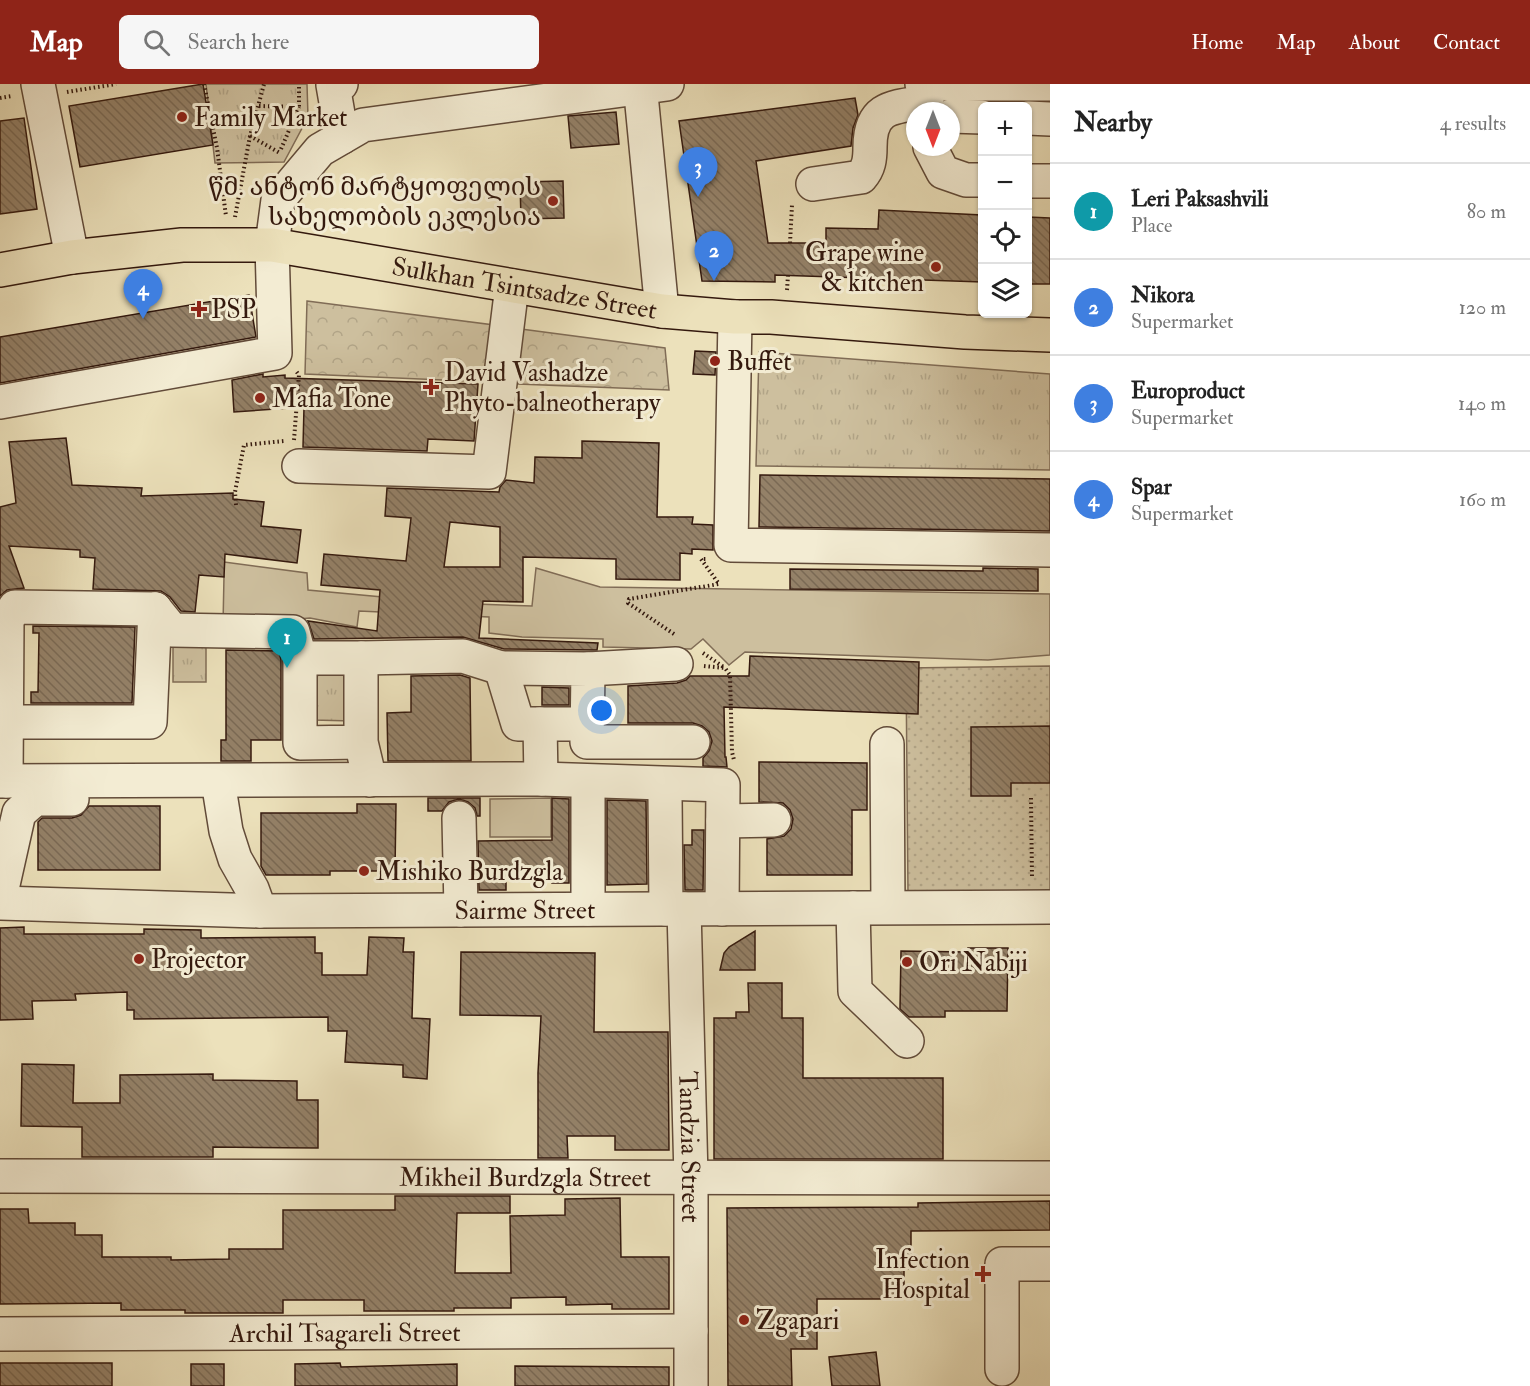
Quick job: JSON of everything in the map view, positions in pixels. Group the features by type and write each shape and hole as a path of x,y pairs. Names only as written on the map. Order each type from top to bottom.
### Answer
{"main road":[{"name":"Sulkhan Tsintsadze Street","path":"0,270 72,257 182,245 272,245 662,311 964,332 1050,335"}],"street":[{"path":"38,84 72,257"},
{"path":"341,84 333,85 342,137"},
{"path":"813,184 861,177 867,171 870,162 870,132 875,118 893,108 930,100 1050,84"},
{"path":"0,402 275,353 272,245 278,200 292,160 320,150 363,125 649,85 662,311"},
{"path":"930,100 978,116"},
{"path":"1032,118 1050,119"},
{"path":"935,156 943,172 966,180 978,180"},
{"path":"1032,181 1050,181"},
{"path":"299,466 489,472 512,286"},
{"path":"735,317 731,545 1050,550"},
{"path":"155,609 15,607 7,620 7,722 3,781 220,790"},
{"path":"155,609 172,630 293,632 300,658 300,743 361,742"},
{"path":"7,722 150,722 155,609"},
{"path":"300,658 463,656 501,668 588,669 685,651"},
{"path":"361,658 361,742 370,780"},
{"path":"501,668 518,724 587,724"},
{"path":"588,669 587,742 693,742"},
{"path":"540,724 541,779"},
{"path":"887,744 888,907"},
{"path":"0,898 20,813 35,799 370,780 541,779 723,785 722,909"},
{"path":"220,790 226,831 235,859 252,889 260,911"},
{"name":"Tandzia Street","path":"665,795 675,909 691,1177 691,1386"},
{"path":"588,797 588,909"},
{"path":"459,818 461,910"},
{"path":"723,821 774,820"},
{"name":"Sairme Street","path":"0,903 260,911 722,909 888,907 1041,896"},
{"path":"853,908 855,991 907,1041"},
{"name":"Mikheil Burdzgla Street","path":"0,1176 1050,1178"},
{"path":"1002,1369 1002,1264 1050,1264"},
{"name":"Archil Tsagareli Street","path":"0,1334 691,1331"}],"path":[{"path":"204,84 217,148 226,217"},
{"path":"234,219 250,136 264,84"},
{"path":"250,136 292,160 299,107 299,84"},
{"path":"259,106 299,107"},
{"path":"211,117 253,125"},
{"path":"787,297 788,275"},
{"path":"236,505 235,492 244,445 295,440 299,375 275,353"},
{"path":"711,559 701,559 719,584 629,599 628,603 685,651 725,668 730,675 732,752"},
{"path":"685,651 725,668"},
{"path":"1031,798 1041,896"}],"green space":[{"path":"206,84 307,84 308,117 284,162 215,163"},
{"path":"307,301 494,325 489,382 305,374"},
{"path":"521,329 665,348 669,390 518,384"},
{"path":"759,352 1050,374 1050,470 756,466"},
{"path":"164,554 307,573 308,590 447,603 532,606 536,568 600,587 1050,594 1050,655 988,660 745,652 729,665 703,639 691,649 603,647 603,639 522,637 489,633 489,617 359,611 357,627 310,618 223,625 224,576 118,561"},
{"path":"173,640 206,640 206,682 173,682"},
{"path":"1050,666 1050,893 908,893 906,668"},
{"path":"314,669 353,670 353,721 313,720"},
{"path":"551,798 551,837 490,837 490,799"}],"building":[{"path":"203,84 213,145 80,167 69,106"},
{"path":"855,98 858,115 853,128 851,146 756,161 768,243 826,243 826,228 878,229 879,210 978,215 978,282 775,275 775,282 702,281 679,121"},
{"path":"616,112 619,144 571,148 568,116"},
{"path":"24,118 37,209 0,214 0,121"},
{"name":"წმ. ანტონ მარტყოფელის სახელობის ეკლესია","path":"563,181 564,218 521,219 520,182"},
{"path":"1032,217 1050,218 1050,284 1032,284"},
{"path":"249,295 256,337 0,383 0,337"},
{"path":"695,351 716,352 715,375 693,374"},
{"path":"263,374 263,377 285,375 285,378 478,384 474,441 428,439 427,451 303,447 304,407 234,412 232,380"},
{"path":"66,438 72,485 142,488 141,496 233,493 233,499 264,502 261,526 301,530 297,563 225,554 224,577 199,575 195,612 181,611 170,597 161,591 93,589 95,558 80,557 80,550 9,546 24,588 7,590 0,596 0,507 16,503 9,442"},
{"path":"582,441 659,443 657,517 693,517 692,524 713,525 713,550 692,549 692,554 680,553 680,580 616,579 616,559 523,557 523,602 483,601 479,638 598,643 597,650 504,649 463,637 314,639 308,621 377,631 380,590 321,585 324,554 406,561 411,518 385,516 387,488 499,492 506,480 534,483 535,457 582,458","holes":["450,522 500,527 500,567 444,567"]},
{"path":"760,475 1050,479 1050,531 759,527"},
{"path":"983,568 1038,569 1038,591 790,589 790,569 983,571"},
{"path":"33,626 135,627 132,703 31,703 31,692 38,692 39,633 33,633"},
{"path":"226,650 279,651 281,740 251,740 251,761 221,761 221,740 226,740"},
{"path":"750,656 919,662 918,714 724,707 727,767 703,766 703,758 709,751 712,741 709,732 702,726 693,723 628,723 628,686 677,683 690,676 749,676"},
{"path":"460,675 470,678 471,761 388,761 387,713 411,712 411,676"},
{"path":"542,687 569,688 569,705 542,705"},
{"path":"1050,726 1050,783 1011,783 1011,796 971,796 971,727"},
{"path":"759,762 867,763 867,810 852,810 852,875 767,875 767,839 784,836 791,829 793,819 790,810 783,803 759,802"},
{"path":"428,798 480,798 480,816 477,816 475,808 468,802 459,799 449,802 442,811 428,811"},
{"path":"552,798 569,799 569,883 552,883 552,871 506,871 506,890 479,890 478,841 552,840"},
{"path":"607,800 646,801 647,884 607,885"},
{"path":"357,804 396,804 395,871 330,871 330,875 266,875 261,866 261,813 357,813"},
{"path":"89,806 160,806 160,870 38,870 38,822 42,818 72,818 81,815"},
{"path":"692,830 704,830 703,890 685,890 684,845 692,845"},
{"path":"24,927 24,934 144,934 144,929 201,930 201,938 315,937 315,953 322,953 322,975 367,975 369,937 404,938 403,952 414,952 412,1018 430,1019 427,1079 403,1077 403,1065 345,1062 347,1031 328,1031 328,1017 134,1019 134,1010 127,1010 127,992 75,994 76,1000 32,1001 33,1019 0,1020 0,928"},
{"path":"755,931 755,970 720,970 724,953 729,947"},
{"path":"968,948 1008,948 1007,1011 945,1011 945,1017 909,1017 900,1009 901,951 968,952"},
{"path":"461,952 595,953 594,1032 668,1032 669,1150 615,1150 615,1136 567,1136 568,1158 538,1158 541,1016 460,1015"},
{"path":"748,983 782,983 782,1018 803,1018 803,1078 943,1078 943,1159 714,1159 714,1018 736,1018 736,1012 749,1012"},
{"path":"22,1064 74,1065 73,1103 120,1103 120,1075 213,1074 213,1080 297,1081 297,1100 318,1100 318,1148 213,1147 213,1157 82,1157 82,1127 21,1126"},
{"path":"395,1196 510,1196 510,1213 457,1213 455,1273 511,1273 510,1216 565,1215 565,1199 620,1198 621,1257 669,1257 669,1309 612,1309 612,1304 566,1305 566,1297 511,1298 511,1308 454,1308 454,1311 364,1311 364,1300 283,1300 283,1313 185,1313 185,1310 121,1310 121,1303 0,1304 0,1209 28,1209 29,1223 75,1223 75,1235 102,1235 102,1257 171,1257 171,1260 229,1259 229,1249 283,1249 283,1210 395,1210"},
{"path":"1050,1201 1050,1230 911,1231 911,1269 904,1269 904,1293 895,1293 895,1299 817,1299 817,1349 791,1349 792,1386 728,1386 727,1208 918,1207 918,1203"},
{"path":"876,1352 880,1386 832,1386 829,1357"},
{"path":"0,1363 112,1363 112,1386 0,1386"},
{"path":"340,1363 341,1367 457,1364 457,1386 295,1386 295,1364"},
{"path":"191,1364 224,1364 224,1386 191,1386"},
{"path":"515,1366 669,1367 669,1386 515,1386"}],"place":[{"name":"Family Market","path":"182,117"},
{"name":"Europroduct","path":"698,197"},
{"name":"წმ. ანტონ მარტყოფელის სახელობის ეკლესია","path":"553,201"},
{"name":"Grape wine & kitchen","path":"936,267"},
{"name":"Nikora","path":"714,281"},
{"name":"PSP","path":"199,309"},
{"name":"Spar","path":"143,319"},
{"name":"Buffet","path":"715,361"},
{"name":"David Vashadze Phyto-balneotherapy","path":"431,387"},
{"name":"Mafia Tone","path":"260,398"},
{"name":"Leri Paksashvili","path":"287,668"},
{"name":"Mishiko Burdzgla","path":"364,871"},
{"name":"Projector","path":"139,959"},
{"name":"Ori Nabiji","path":"907,962"},
{"name":"Infection Hospital","path":"983,1274"},
{"name":"Zgapari","path":"744,1320"}]}
